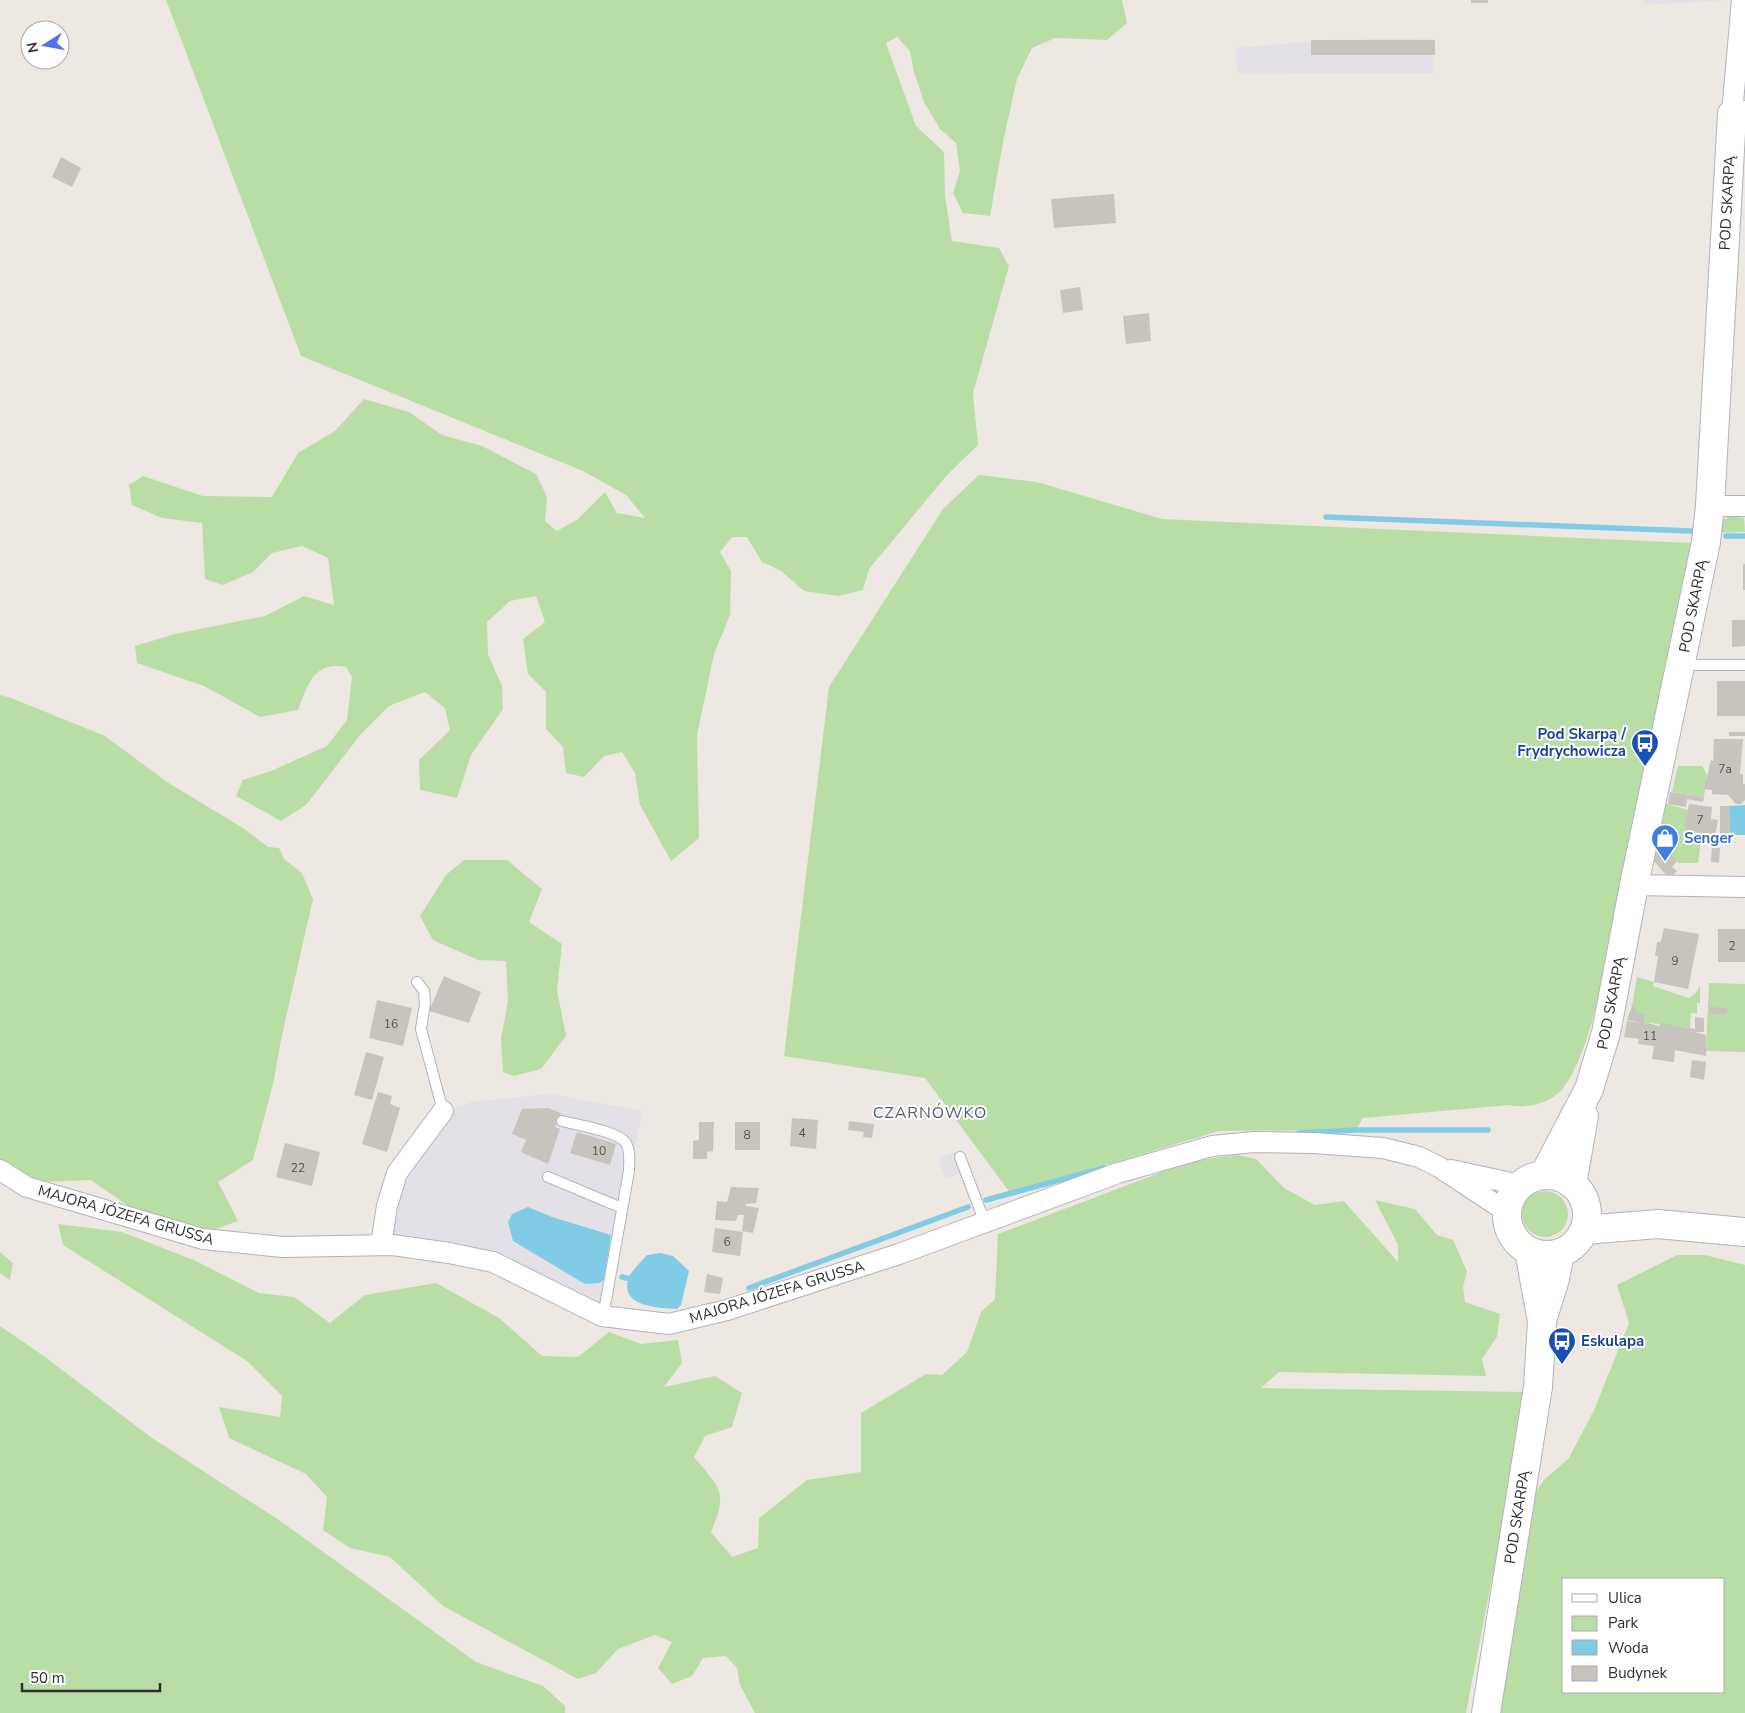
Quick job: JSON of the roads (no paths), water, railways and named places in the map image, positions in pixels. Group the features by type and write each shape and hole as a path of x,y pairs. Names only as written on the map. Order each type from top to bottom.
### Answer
{"street":[{"path":"1738,114 1742,0"},
{"name":"POD SKARPĄ","path":"1578,1193 1589,1090 1606,1033 1634,885 1706,542 1738,114"},
{"path":"1710,506 1745,506"},
{"path":"1634,885 1745,887"},
{"name":"POD SKARPĄ","path":"1532,1180 1589,1090"},
{"path":"380,1245 387,1206 397,1173 442,1111"},
{"name":"MAJORA JÓZEFA GRUSSA","path":"0,1170 27,1187 203,1239 283,1248 380,1245 449,1253 493,1262 603,1316 669,1324 727,1310 899,1254 1118,1173 1212,1146 1254,1142 1314,1143 1383,1148 1419,1157 1439,1167 1507,1212"},
{"name":"MAJORA JÓZEFA GRUSSA","path":"1439,1167 1532,1180"},
{"path":"1578,1193 1587,1218 1584,1230 1570,1248 1560,1253 1549,1255 1530,1250 1515,1239 1509,1228 1507,1212 1509,1202 1532,1180 1556,1176 1578,1193 1658,1224"},
{"path":"1584,1230 1658,1224 1745,1232"},
{"name":"POD SKARPĄ","path":"1486,1713 1538,1386 1542,1321 1530,1250"},
{"name":"POD SKARPĄ","path":"1542,1321 1555,1279 1560,1253"}],"lane":[{"path":"1681,665 1745,664"},
{"path":"417,982 424,991 425,1004 421,1029 442,1111"},
{"path":"562,1121 616,1136 625,1142 630,1154 603,1316"},
{"path":"960,1156 985,1223"},
{"path":"548,1177 622,1208"}],"water":[{"path":"1745,805 1745,835 1730,835 1729,806"},
{"path":"528,1207 552,1217 611,1235 604,1280 600,1283 585,1284 513,1241 508,1222 512,1214"},
{"path":"660,1253 673,1256 689,1271 681,1305 677,1309 651,1307 635,1301 627,1289 628,1280 633,1270 647,1255"}],"waterway":[{"path":"1326,517 1691,531"},
{"path":"1726,536 1745,536"},
{"path":"1299,1133 1356,1130 1488,1130"},
{"path":"986,1200 1104,1168"},
{"path":"749,1288 968,1207"},
{"path":"622,1277 635,1280"}],"place":[{"name":"Pod Skarpą / Frydrychowicza","path":"1645,767"},
{"name":"Senger","path":"1665,862"},
{"name":"Eskulapa","path":"1562,1365"}],"district":[{"name":"CZARNÓWKO","path":"930,1112"}]}
